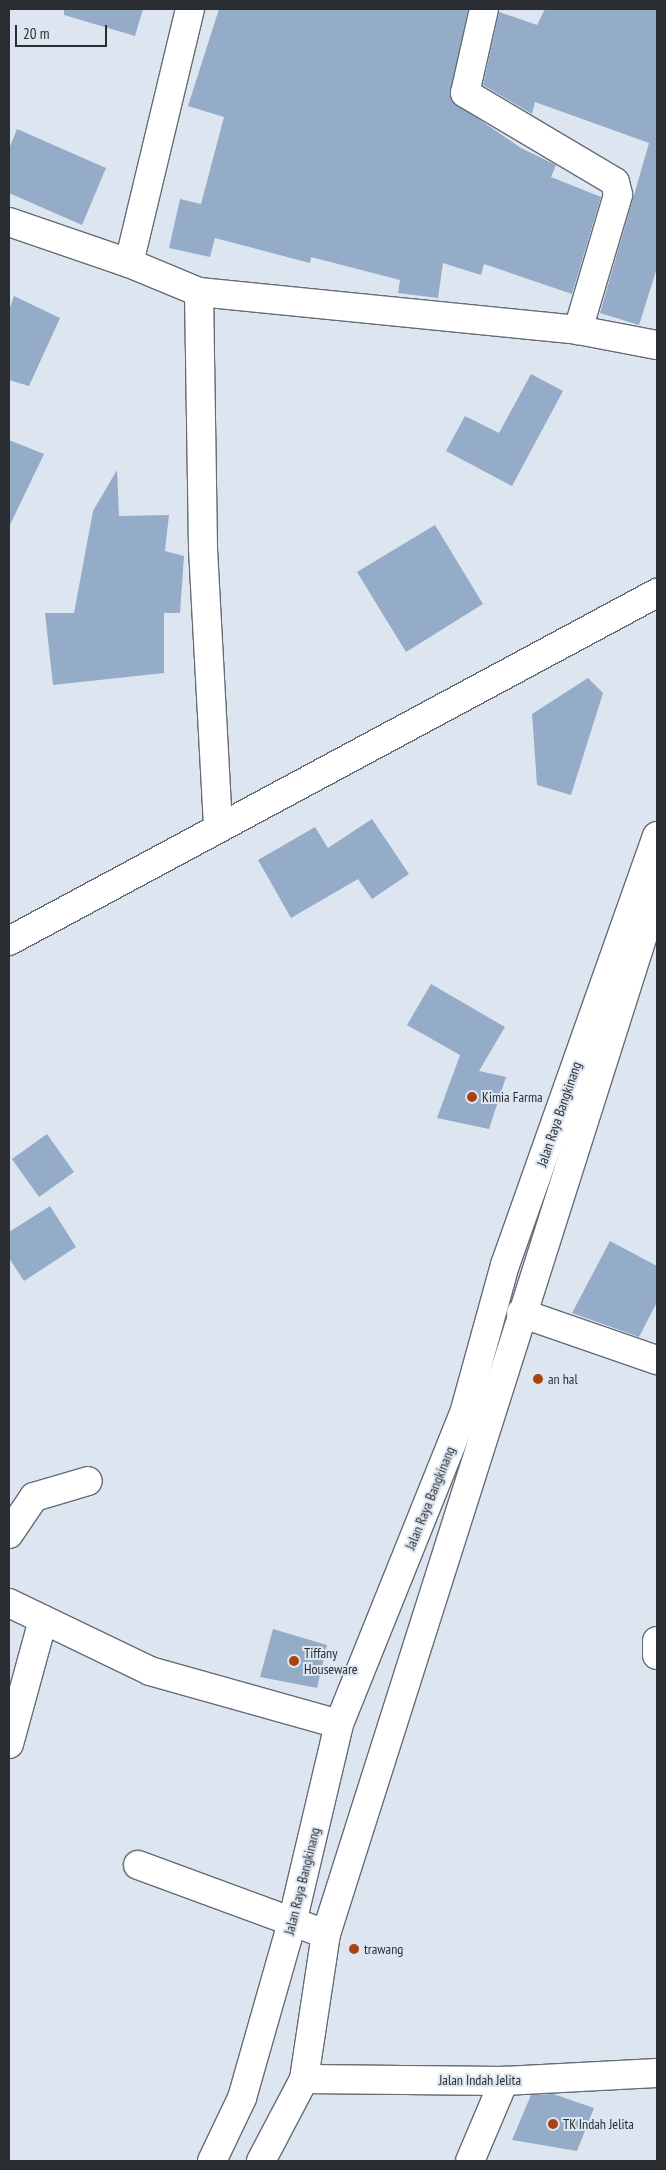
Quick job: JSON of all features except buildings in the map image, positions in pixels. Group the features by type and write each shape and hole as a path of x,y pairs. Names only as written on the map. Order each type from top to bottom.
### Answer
{"main road":[{"path":"129,263 190,9"},
{"path":"484,9 465,93 615,182 618,195 578,330"},
{"path":"9,222 129,263 199,292 578,330 657,346"},
{"path":"199,292 203,549 218,826"},
{"path":"9,941 218,826 657,593"},
{"name":"Jalan Raya Bangkinang","path":"212,2161 242,2098 292,1923 339,1724 465,1410 506,1266 657,836"},
{"name":"Jalan Raya Bangkinang","path":"262,2161 304,2079 326,1934 493,1418 521,1313 657,891"},
{"path":"521,1313 657,1360"},
{"path":"465,1410 493,1418"},
{"path":"9,1534 34,1497 88,1481"},
{"path":"9,1603 150,1671 339,1724"},
{"path":"9,1744 43,1620"},
{"path":"657,1641 657,1655"},
{"path":"138,1865 326,1934"},
{"name":"Jalan Indah Jelita","path":"304,2079 504,2081 657,2074"},
{"path":"470,2161 504,2081"}],"place":[{"name":"Kimia Farma","path":"472,1097"},
{"name":"an hal","path":"538,1379"},
{"name":"Tiffany Houseware","path":"294,1661"},
{"name":"trawang","path":"354,1949"},
{"name":"TK Indah Jelita","path":"553,2124"}]}
